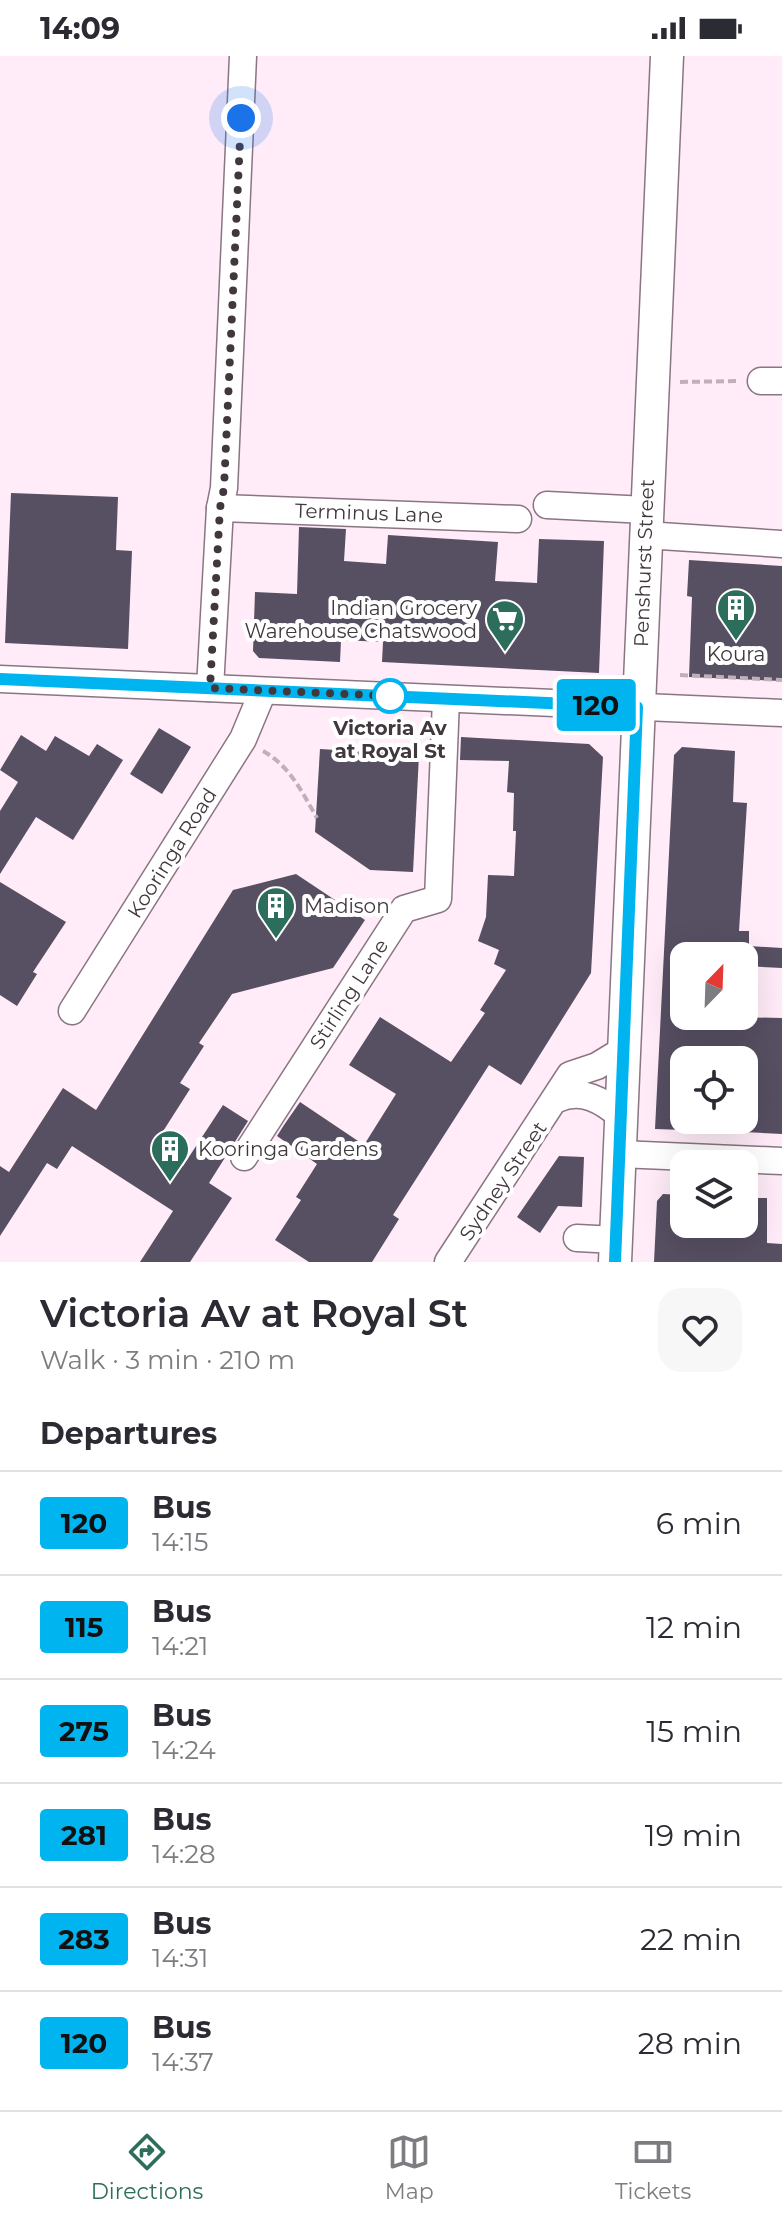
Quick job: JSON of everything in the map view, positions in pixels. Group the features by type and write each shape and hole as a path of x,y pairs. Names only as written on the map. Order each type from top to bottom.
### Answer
{"main road":[{"name":"Penshurst Street","path":"616,1251 667,56"}],"street":[{"path":"210,688 220,508 224,488 243,56"},
{"path":"547,505 782,544"},
{"name":"Terminus Lane","path":"220,508 518,519"},
{"path":"0,679 782,713"},
{"name":"Kooringa Road","path":"72,1011 243,739 263,691"},
{"name":"Stirling Lane","path":"244,1157 404,909 438,899 446,699"},
{"name":"Sydney Street","path":"458,1259 570,1075 597,1066 625,1049"},
{"name":"Sydney Street","path":"557,1099 577,1093 588,1096 622,1117"},
{"path":"620,1154 782,1161"},
{"path":"577,1238 616,1251"}],"path":[{"path":"653,382 772,381"},
{"path":"680,675 782,680"},
{"path":"243,739 277,759 293,776 317,818"}],"building":[{"path":"11,493 118,497 116,550 132,551 128,649 5,643"},
{"path":"299,527 346,529 344,561 386,564 388,535 498,542 495,581 537,583 539,539 604,541 599,673 382,662 383,642 341,640 340,662 259,658 253,651 255,592 297,594"},
{"name":"Koura","path":"689,560 782,566 782,681 689,677 692,597 687,596"},
{"path":"159,728 191,747 162,794 130,774"},
{"path":"21,735 46,751 55,736 89,756 97,744 123,760 73,840 36,817 0,874 0,811 18,782 0,770"},
{"path":"461,737 589,744 603,757 591,973 521,1085 489,1065 393,1215 399,1219 372,1262 309,1262 275,1240 301,1200 296,1197 317,1164 277,1136 284,1125 300,1102 364,1145 396,1094 349,1065 380,1017 451,1062 485,1013 480,1010 506,970 494,964 499,950 478,941 486,917 488,875 514,876 516,831 513,831 514,793 507,792 509,761 460,760"},
{"path":"682,747 735,751 733,802 747,803 739,931 749,931 749,942 670,942 670,1030 758,1030 758,1018 782,1018 782,1134 758,1133 758,1046 670,1046 670,1130 655,1129 674,755"},
{"path":"320,749 419,755 413,872 370,870 315,832"},
{"path":"296,874 365,920 333,968 232,994 199,1043 204,1046 180,1083 190,1089 153,1147 183,1166 223,1105 248,1121 209,1183 232,1198 190,1262 140,1262 173,1211 72,1146 57,1169 47,1163 0,1236 0,1166 9,1172 63,1088 96,1110 233,890"},
{"path":"0,882 66,922 33,972 37,974 17,1006 0,995"},
{"path":"758,947 782,948 782,968 758,967"},
{"path":"559,1156 584,1157 582,1207 558,1206 540,1233 517,1217"},
{"path":"663,1194 670,1194 670,1238 758,1238 758,1198 767,1198 767,1243 782,1244 782,1262 654,1262 657,1201"}],"bus line":[{"name":"120","path":"0,679 637,707 615,1262"}],"place":[{"name":"Koura","path":"736,642"},
{"name":"Indian Grocery Warehouse Chatswood","path":"505,653"},
{"name":"Victoria Av at Royal St","path":"390,696"},
{"name":"Madison","path":"276,940"},
{"name":"Kooringa Gardens","path":"170,1183"}],"route":[{"path":"241,118 224,488 220,508 210,688 390,696"}]}
